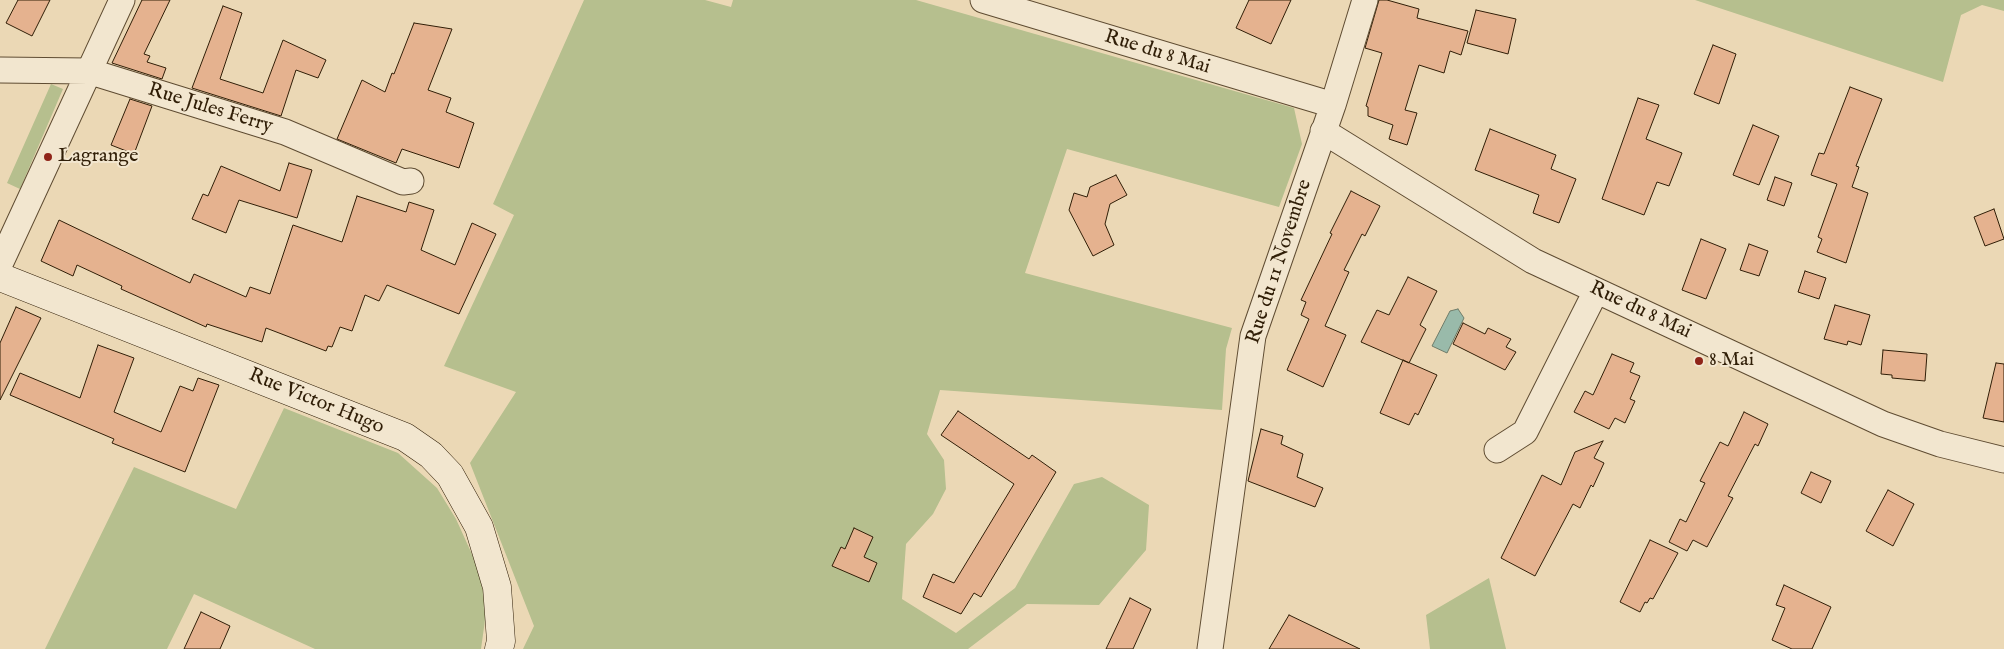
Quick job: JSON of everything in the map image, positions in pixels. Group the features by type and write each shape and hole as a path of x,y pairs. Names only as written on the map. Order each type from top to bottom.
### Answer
{"street":[{"path":"0,264 122,0"},
{"name":"Rue du 8 Mai","path":"983,0 1333,105"},
{"name":"Rue du 11 Novembre","path":"1210,649 1253,336 1333,105 1364,0"},
{"name":"Rue Jules Ferry","path":"0,70 88,71 285,132 403,182 412,182"},
{"name":"Rue du 8 Mai","path":"1323,131 1532,261 1883,424 1940,444 2004,460"},
{"name":"Rue Victor Hugo","path":"0,277 405,437 431,456 450,475 479,527 497,586 501,641 499,649"},
{"path":"1497,450 1525,432 1596,291"}],"green space":[{"path":"584,0 705,0 731,7 733,0 916,0 1294,108 1302,144 1279,207 1067,149 1025,273 1232,328 1226,349 1222,410 940,390 927,434 944,460 946,489 933,514 906,544 902,599 956,633 1015,588 1074,484 1102,477 1149,505 1146,550 1099,605 1027,604 968,649 523,649 534,626 470,463 516,392 444,366 514,215 493,204"},
{"path":"1695,0 2004,0 2004,11 1982,5 1961,15 1943,82"},
{"path":"51,84 63,89 20,189 7,183"},
{"path":"284,408 398,453 437,488 456,519 476,563 487,606 481,649 315,649 194,594 167,649 45,649 134,467 236,509"},
{"path":"1489,578 1506,649 1430,649 1426,615"}],"shaded area":[{"path":"1458,309 1464,318 1447,353 1432,346 1450,311"}],"building":[{"path":"18,0 50,0 32,36 6,23"},
{"path":"142,0 170,0 144,54 150,56 147,62 166,68 162,79 112,63"},
{"path":"1249,0 1291,0 1271,44 1236,28"},
{"path":"1379,0 1387,0 1419,9 1417,18 1468,31 1461,55 1450,51 1444,73 1419,65 1405,110 1417,113 1407,145 1389,139 1393,125 1368,116 1368,107 1366,106 1382,53 1365,48"},
{"path":"223,6 242,13 220,79 263,93 283,40 326,60 318,78 296,70 281,116 192,88"},
{"path":"1476,10 1516,19 1508,54 1467,43"},
{"path":"414,23 452,29 428,90 451,98 446,112 474,123 459,168 402,149 396,163 337,139 362,80 385,92"},
{"path":"1713,45 1736,54 1719,104 1694,94"},
{"path":"1850,87 1882,99 1856,166 1859,167 1852,187 1868,193 1846,263 1817,252 1822,239 1818,237 1837,184 1811,175 1819,153 1824,154"},
{"path":"1638,98 1659,105 1646,139 1682,153 1669,186 1657,182 1644,215 1602,199"},
{"path":"130,99 152,106 134,154 111,145"},
{"path":"1753,125 1779,136 1759,185 1733,175"},
{"path":"1490,129 1556,155 1551,169 1576,179 1559,223 1533,213 1539,195 1475,170"},
{"path":"289,163 312,170 297,218 239,200 226,233 192,219 203,194 208,196 221,166 280,191"},
{"path":"1116,175 1127,195 1110,204 1105,224 1114,245 1093,256 1069,210 1074,193 1087,197 1090,187"},
{"path":"1775,177 1792,183 1784,206 1767,200"},
{"path":"1351,191 1380,206 1365,236 1362,234 1344,270 1349,272 1325,326 1346,335 1323,387 1287,370 1309,319 1301,315 1306,302 1301,300 1332,234 1330,233"},
{"path":"357,196 406,212 409,202 434,210 421,250 455,265 472,223 496,234 459,314 387,285 379,301 365,295 352,331 340,327 332,347 328,346 326,351 266,328 262,342 207,324 206,327 121,289 122,286 77,265 73,276 41,261 59,220 190,283 194,274 246,297 250,287 270,294 293,225 342,242"},
{"path":"1994,209 2004,239 1985,246 1974,217"},
{"path":"1701,239 1726,249 1706,299 1682,290"},
{"path":"1749,244 1768,251 1759,276 1740,270"},
{"path":"1805,271 1826,278 1819,299 1798,292"},
{"path":"1408,277 1437,291 1420,325 1426,329 1409,363 1361,342 1377,310 1389,315"},
{"path":"1835,305 1870,315 1861,345 1848,341 1847,345 1824,339"},
{"path":"16,307 41,318 0,400 0,343"},
{"path":"1463,323 1485,334 1488,328 1511,339 1506,347 1516,352 1505,370 1453,344"},
{"path":"98,345 134,358 114,412 161,432 180,386 193,391 198,378 219,385 185,472 112,443 114,439 10,395 20,373 80,398"},
{"path":"1883,350 1927,354 1925,381 1892,378 1892,375 1881,374"},
{"path":"1612,354 1634,363 1630,372 1640,376 1630,399 1635,401 1625,423 1615,418 1609,429 1574,412 1585,391 1593,395"},
{"path":"1403,360 1437,375 1418,415 1415,413 1409,425 1380,413"},
{"path":"1996,363 2004,364 2004,422 1983,418"},
{"path":"958,411 1029,459 1032,455 1056,472 981,597 974,593 961,614 923,597 933,574 954,583 1014,484 941,435"},
{"path":"1744,412 1768,424 1758,446 1755,444 1728,496 1733,498 1707,547 1693,540 1687,551 1669,542 1680,519 1686,522 1705,483 1700,481 1720,442 1728,446"},
{"path":"1261,429 1283,436 1281,444 1303,454 1297,477 1323,488 1315,507 1248,481"},
{"path":"1603,441 1594,458 1604,463 1593,487 1591,485 1580,508 1573,504 1535,576 1501,558 1542,475 1561,485 1575,452"},
{"path":"1811,472 1831,481 1821,503 1801,493"},
{"path":"1888,490 1914,504 1893,546 1866,531"},
{"path":"854,528 873,537 864,557 877,563 869,582 832,566 841,547 845,549"},
{"path":"1650,540 1678,553 1653,599 1650,598 1647,603 1645,602 1640,612 1620,602"},
{"path":"1784,585 1831,607 1812,649 1792,649 1772,640 1785,608 1776,605"},
{"path":"1130,598 1151,609 1133,649 1106,649"},
{"path":"201,612 230,626 220,649 184,649"},
{"path":"1289,615 1360,649 1269,649"}],"place":[{"name":"Lagrange","path":"48,157"},
{"name":"8 Mai","path":"1699,361"}]}
